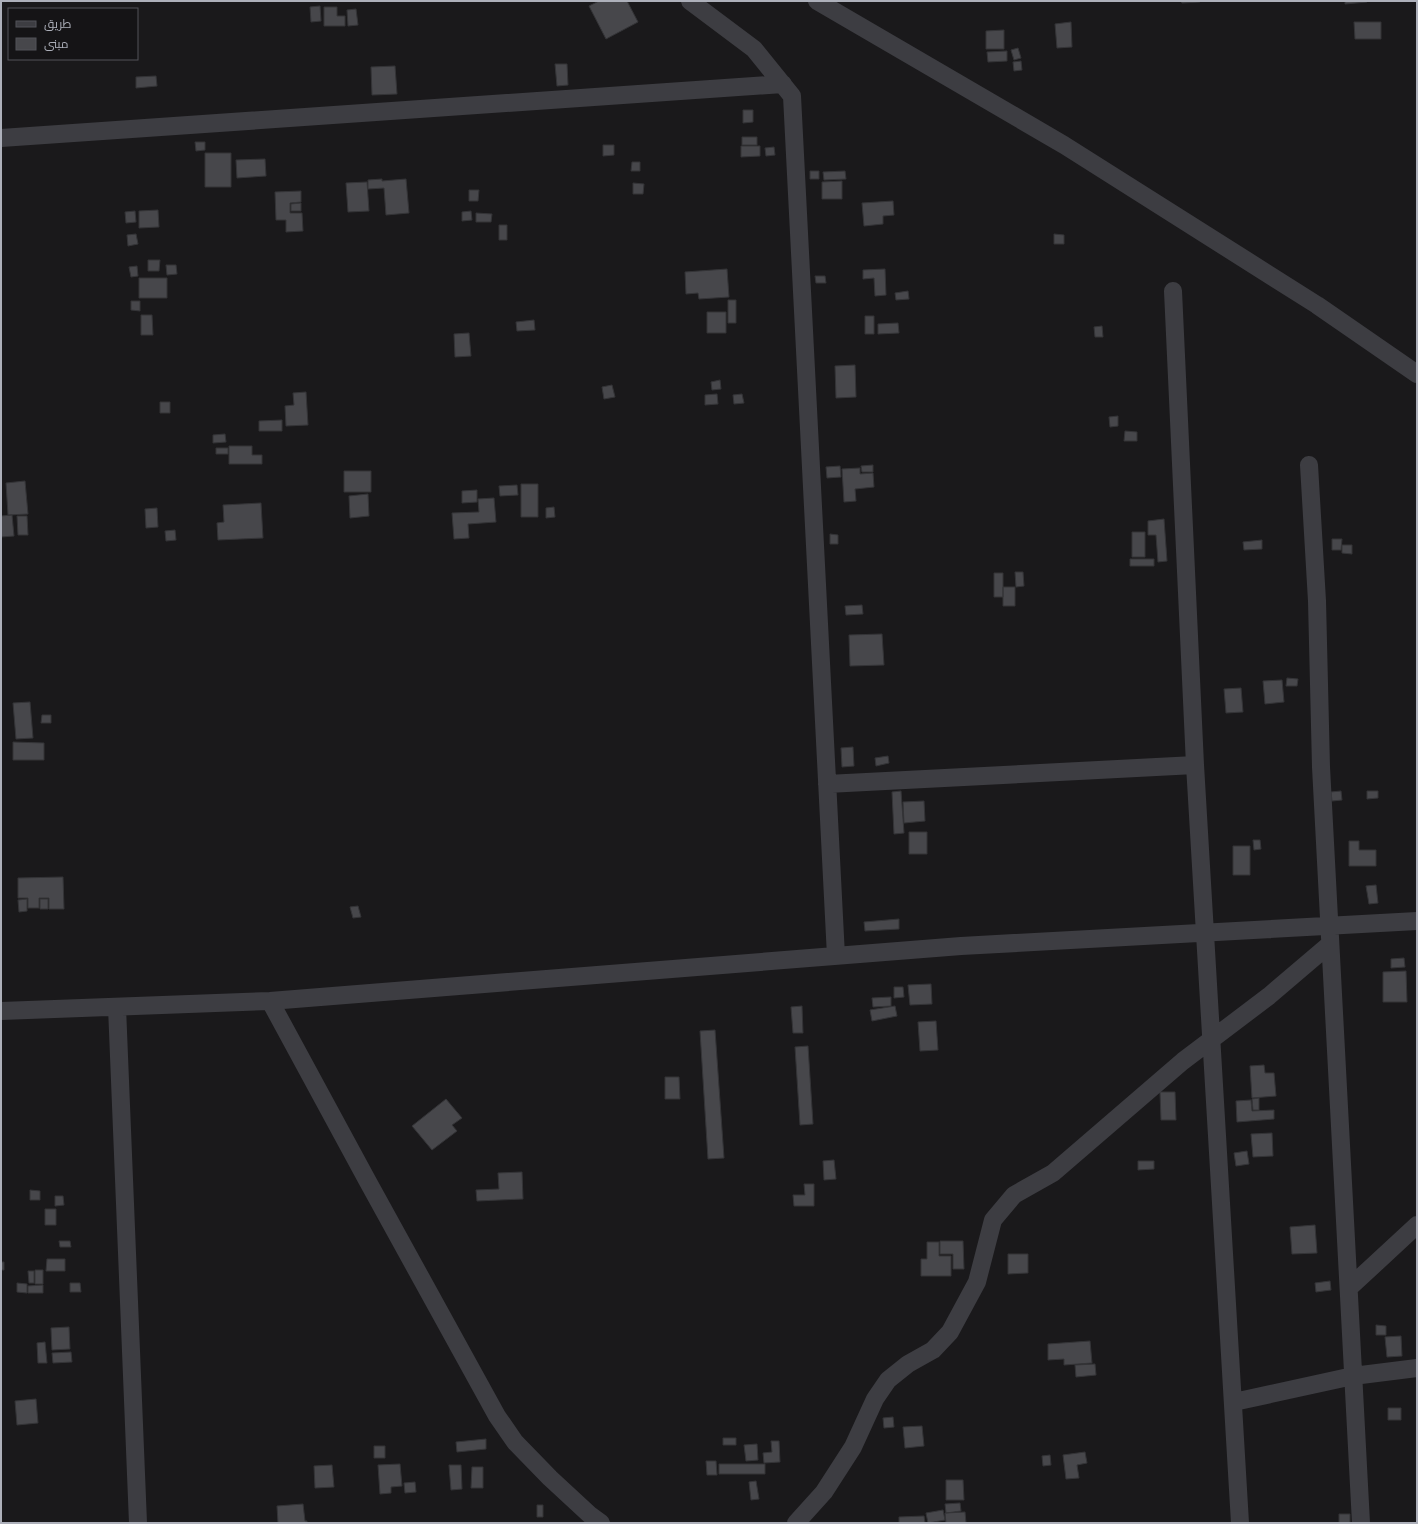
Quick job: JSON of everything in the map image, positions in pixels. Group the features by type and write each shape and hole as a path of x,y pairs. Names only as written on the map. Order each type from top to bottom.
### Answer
{"street":[{"path":"690,1 754,49 792,96 836,956"},
{"path":"817,1 1064,145 1317,306 1417,374"},
{"path":"1,138 783,84"},
{"path":"1173,291 1195,765 1240,1523"},
{"path":"1309,465 1317,601 1321,767 1361,1523"},
{"path":"827,784 1195,765"},
{"path":"1,1011 270,1001 961,946 1417,921"},
{"path":"796,1523 824,1492 853,1447 875,1399 888,1380 908,1364 933,1350 950,1332 977,1282 993,1220 1014,1195 1053,1173 1183,1061 1269,996 1330,944"},
{"path":"270,1001 497,1416 515,1442 545,1473 590,1515 601,1523"},
{"path":"117,1007 138,1523"},
{"path":"1349,1288 1417,1225"},
{"path":"1234,1402 1353,1376 1417,1368"}],"building":[{"path":"599,1 627,1 638,22 606,39 589,6"},
{"path":"1181,1 1200,1 1200,2 1182,3"},
{"path":"1345,1 1367,1 1367,2 1345,4"},
{"path":"320,6 321,21 311,22 310,7"},
{"path":"324,7 337,7 337,16 345,16 345,26 324,26"},
{"path":"356,9 358,25 348,26 347,10"},
{"path":"1071,22 1072,47 1057,48 1055,24"},
{"path":"1354,22 1381,22 1381,39 1355,39"},
{"path":"1004,30 1004,49 986,49 986,31"},
{"path":"1018,48 1021,58 1014,60 1011,50"},
{"path":"1007,51 1007,61 988,62 987,52"},
{"path":"1021,61 1022,70 1014,71 1013,62"},
{"path":"555,64 567,64 568,85 557,86"},
{"path":"395,66 397,94 372,95 371,67"},
{"path":"156,76 157,86 136,88 136,77"},
{"path":"743,110 753,110 753,122 743,123"},
{"path":"742,137 757,137 757,145 742,145"},
{"path":"195,142 205,142 205,150 196,151"},
{"path":"603,145 614,145 614,155 603,156"},
{"path":"741,146 760,146 760,156 741,157"},
{"path":"774,147 775,155 766,156 765,148"},
{"path":"205,153 231,153 231,187 205,187"},
{"path":"265,159 266,176 237,178 236,160"},
{"path":"632,162 640,162 640,171 631,171"},
{"path":"810,171 819,171 819,179 810,179"},
{"path":"845,171 846,179 824,180 823,172"},
{"path":"382,179 382,181 406,179 409,213 386,215 384,188 368,189 368,180"},
{"path":"842,181 842,199 822,199 822,182"},
{"path":"367,182 369,211 348,212 346,183"},
{"path":"633,183 644,184 643,194 633,194"},
{"path":"469,190 479,190 478,201 469,201"},
{"path":"301,191 301,202 290,203 290,213 302,213 303,231 286,232 286,220 276,220 275,192"},
{"path":"893,201 894,215 883,216 883,224 864,226 862,203"},
{"path":"301,203 301,211 291,211 291,204"},
{"path":"158,210 159,227 139,228 139,211"},
{"path":"135,211 136,222 126,223 125,212"},
{"path":"471,211 472,220 462,221 462,212"},
{"path":"476,213 492,214 491,222 476,222"},
{"path":"499,225 507,225 507,240 499,240"},
{"path":"136,234 138,244 128,246 127,235"},
{"path":"1054,234 1064,235 1064,244 1054,244"},
{"path":"148,260 160,260 159,271 148,271"},
{"path":"166,265 176,265 177,274 167,275"},
{"path":"137,266 138,276 131,277 129,267"},
{"path":"727,269 729,297 699,299 698,293 686,294 685,272"},
{"path":"885,269 886,295 875,296 874,278 863,279 863,270"},
{"path":"815,276 825,276 826,283 816,283"},
{"path":"139,278 167,278 167,298 139,298"},
{"path":"908,291 909,299 896,300 895,293"},
{"path":"728,300 736,300 736,323 728,323"},
{"path":"131,301 140,301 140,311 131,310"},
{"path":"707,312 726,312 726,333 707,333"},
{"path":"141,315 152,315 153,335 141,335"},
{"path":"865,316 874,316 874,334 865,334"},
{"path":"534,320 535,330 517,331 516,322"},
{"path":"898,323 899,333 878,334 878,324"},
{"path":"1102,326 1103,337 1095,337 1094,327"},
{"path":"469,333 471,356 455,357 454,334"},
{"path":"855,365 856,397 836,398 835,366"},
{"path":"720,380 721,389 712,390 711,382"},
{"path":"612,385 615,397 604,399 602,387"},
{"path":"306,392 308,425 286,426 285,406 294,405 293,393"},
{"path":"717,394 718,404 705,405 705,395"},
{"path":"742,394 744,403 734,404 733,395"},
{"path":"160,402 170,402 170,413 160,413"},
{"path":"1118,416 1118,426 1110,427 1109,417"},
{"path":"282,420 282,431 259,431 259,421"},
{"path":"1125,431 1137,432 1137,441 1124,441"},
{"path":"225,434 226,442 213,443 213,435"},
{"path":"229,446 252,446 252,455 262,455 262,464 229,464"},
{"path":"216,448 228,448 228,454 216,454"},
{"path":"873,465 873,472 862,472 861,466"},
{"path":"840,466 841,477 827,478 826,467"},
{"path":"860,468 860,474 873,473 874,487 855,489 856,501 844,502 842,469"},
{"path":"344,471 371,471 371,492 344,492"},
{"path":"25,481 28,514 8,515 6,483"},
{"path":"521,484 538,484 538,517 521,517"},
{"path":"517,485 518,495 500,496 499,486"},
{"path":"477,490 477,502 462,503 462,491"},
{"path":"368,494 369,516 350,518 349,496"},
{"path":"494,498 496,522 468,524 469,538 454,539 452,513 479,512 478,499"},
{"path":"261,503 263,538 218,540 217,523 224,522 223,505"},
{"path":"554,507 555,517 546,518 546,508"},
{"path":"157,508 158,527 146,528 145,509"},
{"path":"12,515 14,536 1,537 1,516"},
{"path":"17,516 27,516 28,535 18,535"},
{"path":"1164,519 1167,561 1158,562 1156,535 1148,535 1148,521"},
{"path":"175,530 176,540 166,541 165,531"},
{"path":"1132,532 1145,532 1145,557 1132,557"},
{"path":"830,534 838,535 838,544 830,544"},
{"path":"1332,539 1342,539 1341,550 1332,550"},
{"path":"1262,540 1262,549 1244,550 1243,542"},
{"path":"1342,545 1352,545 1352,554 1342,553"},
{"path":"1130,559 1154,559 1154,566 1130,566"},
{"path":"1015,572 1023,572 1024,586 1016,587"},
{"path":"994,573 1003,573 1003,597 994,597"},
{"path":"1003,587 1015,587 1015,606 1003,606"},
{"path":"862,605 863,614 846,615 845,606"},
{"path":"882,634 884,665 850,666 849,635"},
{"path":"1287,678 1298,679 1297,686 1286,686"},
{"path":"1282,680 1284,702 1265,704 1263,681"},
{"path":"1241,688 1243,712 1226,713 1224,689"},
{"path":"30,702 33,738 16,739 13,703"},
{"path":"42,715 51,715 51,723 41,723"},
{"path":"13,742 44,743 44,760 13,760"},
{"path":"853,747 854,766 842,767 841,748"},
{"path":"888,756 889,763 876,766 875,758"},
{"path":"901,791 904,833 894,834 892,792"},
{"path":"1341,791 1342,800 1332,801 1331,792"},
{"path":"1367,791 1378,791 1378,798 1367,799"},
{"path":"924,801 925,821 904,823 903,802"},
{"path":"909,832 927,832 927,854 909,854"},
{"path":"1253,840 1260,840 1261,849 1254,850"},
{"path":"1349,841 1359,841 1359,850 1376,850 1376,866 1349,866"},
{"path":"1233,846 1250,846 1250,875 1233,875"},
{"path":"63,877 64,909 49,909 49,898 39,898 39,908 28,908 28,898 18,898 18,878"},
{"path":"1376,885 1378,903 1369,904 1366,886"},
{"path":"27,899 27,911 19,912 18,900"},
{"path":"40,899 48,899 48,909 40,909"},
{"path":"358,906 361,917 353,918 350,907"},
{"path":"899,919 899,929 865,931 864,922"},
{"path":"1404,958 1405,967 1391,968 1391,959"},
{"path":"1406,971 1407,1002 1383,1002 1383,972"},
{"path":"931,984 932,1004 910,1005 908,985"},
{"path":"894,987 903,987 904,997 894,998"},
{"path":"891,997 891,1006 873,1007 872,998"},
{"path":"802,1006 803,1033 793,1033 791,1007"},
{"path":"895,1006 897,1016 872,1021 870,1010"},
{"path":"936,1021 938,1050 920,1051 918,1022"},
{"path":"715,1030 724,1158 708,1159 700,1031"},
{"path":"808,1046 813,1124 800,1125 795,1047"},
{"path":"1264,1065 1265,1073 1274,1073 1276,1096 1252,1098 1250,1066"},
{"path":"665,1077 679,1077 680,1099 665,1099"},
{"path":"1160,1092 1175,1092 1176,1120 1161,1120"},
{"path":"1259,1098 1259,1110 1253,1110 1252,1099"},
{"path":"446,1099 462,1118 452,1125 457,1131 432,1150 412,1126"},
{"path":"1251,1100 1252,1111 1274,1110 1274,1119 1237,1122 1236,1101"},
{"path":"1272,1133 1273,1156 1253,1157 1251,1134"},
{"path":"1247,1151 1249,1164 1236,1166 1234,1153"},
{"path":"834,1160 836,1179 824,1180 823,1161"},
{"path":"1138,1161 1154,1161 1154,1169 1138,1170"},
{"path":"522,1172 523,1199 477,1201 476,1190 499,1189 498,1173"},
{"path":"804,1184 814,1184 814,1206 794,1206 793,1195 805,1195"},
{"path":"30,1190 40,1191 40,1200 30,1200"},
{"path":"55,1196 63,1196 64,1205 55,1206"},
{"path":"45,1209 56,1209 56,1225 45,1225"},
{"path":"1315,1225 1317,1253 1292,1254 1290,1227"},
{"path":"59,1241 70,1241 71,1247 60,1247"},
{"path":"940,1241 963,1241 964,1269 953,1269 953,1254 940,1254"},
{"path":"927,1242 939,1242 939,1256 951,1256 951,1276 921,1276 921,1259 927,1259"},
{"path":"1008,1254 1028,1254 1028,1273 1008,1274"},
{"path":"47,1259 65,1259 65,1271 46,1271"},
{"path":"1,1262 4,1262 4,1270 1,1270"},
{"path":"35,1270 43,1270 43,1284 35,1284"},
{"path":"28,1271 34,1271 34,1283 29,1283"},
{"path":"1330,1281 1331,1290 1316,1292 1315,1283"},
{"path":"17,1283 27,1284 27,1293 17,1292"},
{"path":"70,1283 80,1283 81,1292 70,1292"},
{"path":"43,1285 43,1293 28,1293 28,1286"},
{"path":"1376,1325 1386,1326 1386,1335 1376,1335"},
{"path":"69,1327 70,1349 52,1350 51,1328"},
{"path":"1401,1336 1402,1356 1387,1357 1385,1337"},
{"path":"1090,1341 1092,1363 1064,1365 1064,1359 1048,1360 1048,1344"},
{"path":"45,1342 47,1363 38,1363 37,1343"},
{"path":"71,1352 72,1362 53,1363 52,1353"},
{"path":"1095,1364 1096,1375 1076,1377 1075,1365"},
{"path":"36,1399 38,1423 17,1425 15,1401"},
{"path":"1388,1408 1401,1408 1401,1420 1388,1420"},
{"path":"893,1417 894,1427 884,1428 883,1418"},
{"path":"922,1426 924,1446 905,1448 903,1427"},
{"path":"723,1438 736,1438 736,1445 723,1445"},
{"path":"486,1439 486,1449 457,1452 456,1442"},
{"path":"771,1441 779,1441 780,1462 764,1463 763,1453 772,1452"},
{"path":"757,1444 758,1460 746,1461 744,1445"},
{"path":"374,1446 385,1446 385,1458 374,1458"},
{"path":"1085,1452 1087,1463 1077,1465 1079,1478 1066,1479 1063,1455"},
{"path":"1050,1455 1051,1465 1043,1466 1042,1456"},
{"path":"706,1461 716,1461 717,1475 707,1475"},
{"path":"400,1464 402,1486 391,1487 391,1493 380,1494 378,1465"},
{"path":"719,1464 765,1464 765,1474 719,1474"},
{"path":"332,1465 334,1487 315,1488 314,1466"},
{"path":"449,1465 461,1465 462,1489 451,1490"},
{"path":"472,1467 483,1467 483,1488 471,1488"},
{"path":"946,1480 963,1480 964,1500 946,1500"},
{"path":"756,1481 759,1499 751,1500 749,1482"},
{"path":"415,1482 416,1492 405,1493 404,1483"},
{"path":"960,1503 961,1511 946,1513 945,1504"},
{"path":"303,1504 305,1521 307,1521 307,1523 278,1523 277,1506"},
{"path":"537,1505 543,1505 543,1517 537,1517"},
{"path":"943,1510 945,1520 928,1523 926,1513"},
{"path":"965,1512 966,1523 946,1523 945,1513"},
{"path":"1339,1514 1350,1514 1350,1523 1339,1523"},
{"path":"924,1516 925,1523 899,1523 899,1517"}]}
